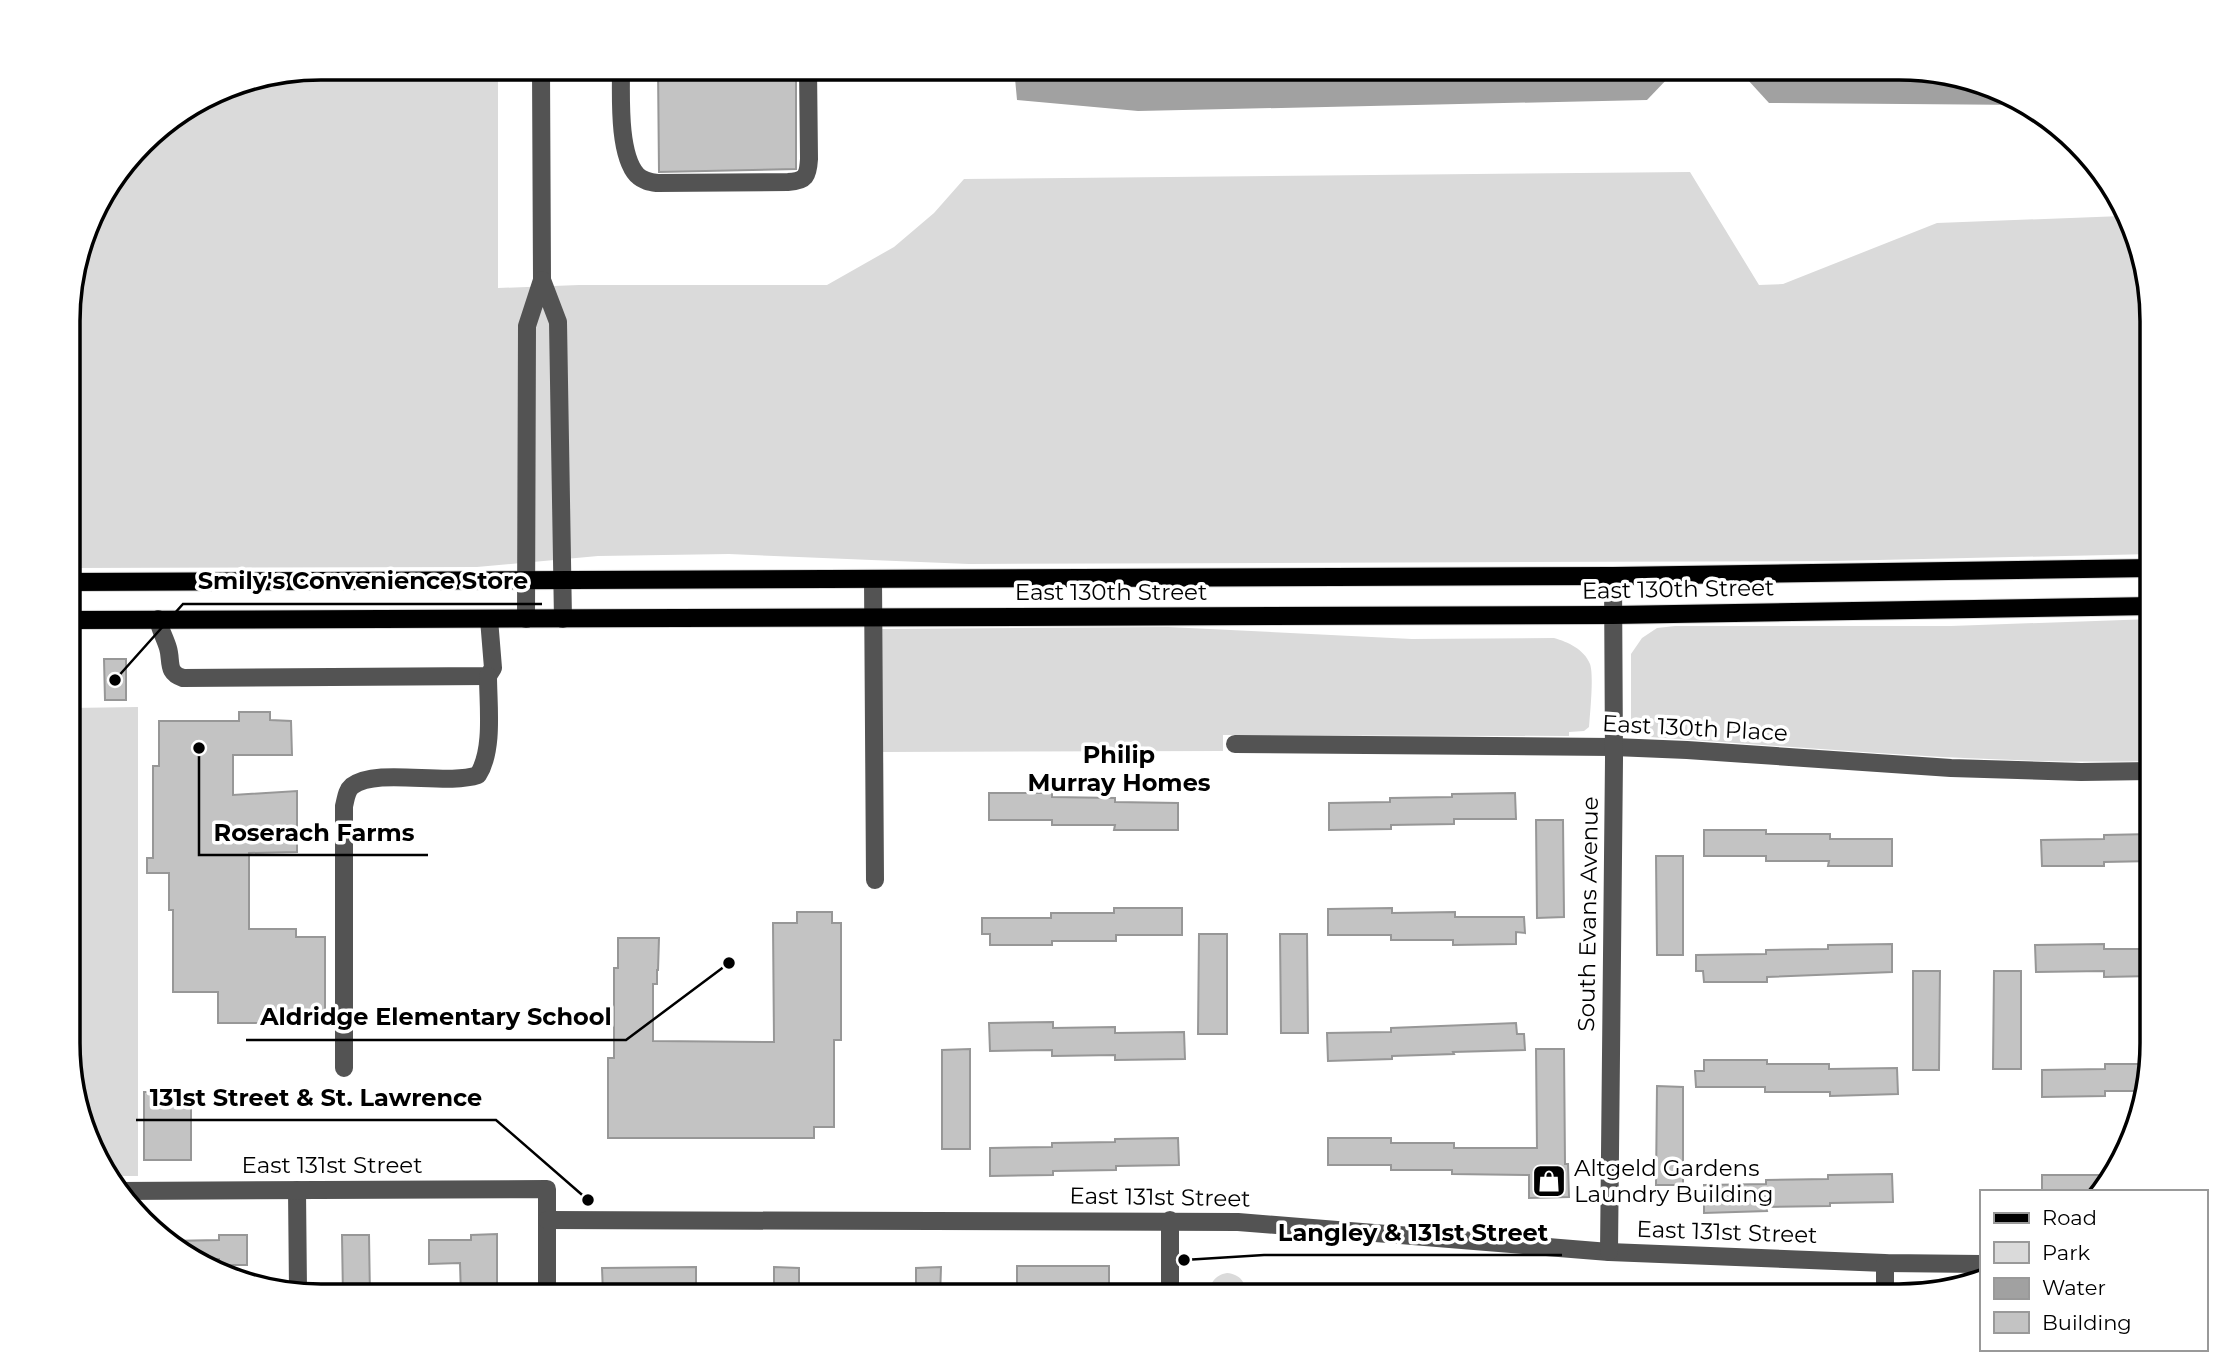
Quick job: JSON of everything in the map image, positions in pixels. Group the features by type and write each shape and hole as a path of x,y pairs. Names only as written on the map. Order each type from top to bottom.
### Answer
{"main road":[{"name":"East 130th Street","path":"80,582 1613,576 2140,568"},
{"name":"East 130th Street","path":"80,620 1613,615 2140,606"}],"street":[{"path":"526,619 527,326 542,279 541,80"},
{"path":"621,80 621,122 631,163 644,180 657,183 788,182 799,181 805,177 809,159 808,80"},
{"path":"542,279 558,322 563,619"},
{"name":"South Evans Avenue","path":"1609,1252 1613,576"},
{"path":"873,579 875,880"},
{"path":"158,619 160,632 169,649 170,667 177,676 183,678 488,676"},
{"path":"344,1068 344,806 347,792 353,785 379,778 455,779 478,775 484,766 488,749 488,676 493,668 489,619"},
{"name":"East 130th Place","path":"1235,744 1614,747 1951,768 2140,771"},
{"name":"East 131st Street","path":"132,1191 547,1189 547,1220 1244,1222 1609,1252 1980,1264"},
{"path":"297,1190 298,1283"},
{"path":"547,1220 547,1284"},
{"path":"1170,1220 1170,1284"},
{"path":"1885,1263 1885,1284"}],"green space":[{"path":"321,80 498,80 498,288 579,285 827,285 894,247 934,213 964,179 1690,172 1759,285 1783,284 1937,223 2116,216 2136,274 2140,306 2140,554 1833,561 969,564 729,554 598,556 477,567 80,568 80,321 85,274 99,229 121,188 140,163 163,140 188,121 244,93 290,83"},
{"path":"2140,619 2140,761 1964,758 1838,750 1650,737 1649,733 1634,732 1631,726 1631,654 1642,638 1657,628 1951,626"},
{"path":"1168,627 1412,639 1554,638 1580,650 1590,664 1592,685 1589,727 1584,731 1569,732 1569,736 1223,735 1223,751 883,752 881,629"},
{"path":"138,707 138,1176 120,1176 105,1150 93,1121 83,1075 80,1044 80,708"},
{"path":"1227,1273 1236,1275 1244,1284 1212,1284 1219,1276"}],"water":[{"path":"1015,80 1666,80 1647,100 1138,111 1017,100"},
{"path":"1748,80 1900,80 1931,83 1962,89 2004,105 1769,103"}],"building":[{"path":"658,80 796,80 796,169 659,172"},
{"path":"104,659 126,659 126,700 105,700"},
{"path":"239,712 270,712 270,720 291,721 292,755 233,755 233,795 297,791 297,852 249,853 249,929 296,929 296,937 325,937 325,1023 218,1023 218,992 173,992 173,910 169,910 169,873 147,873 147,858 153,858 153,766 159,766 159,721 239,721"},
{"path":"989,793 1052,793 1052,797 1115,798 1115,802 1178,803 1178,830 1114,830 1115,825 1052,825 1052,820 989,820"},
{"path":"1515,793 1516,819 1454,819 1454,824 1329,830 1329,803 1390,802 1390,798 1452,797 1452,794"},
{"path":"1536,820 1563,820 1564,917 1537,918"},
{"path":"1704,830 1830,834 1830,839 1892,839 1892,866 1828,866 1829,861 1766,861 1766,856 1704,856"},
{"path":"2140,834 2140,861 2104,862 2104,866 2042,866 2041,840 2104,839 2104,835"},
{"path":"1656,856 1683,856 1683,955 1657,955"},
{"path":"1114,908 1182,908 1182,935 1116,935 1116,941 990,945 990,934 982,934 982,918 1051,918 1051,913 1114,913"},
{"path":"1392,908 1392,913 1455,912 1455,917 1524,917 1525,933 1516,932 1516,944 1453,945 1453,940 1391,940 1391,935 1328,935 1328,909"},
{"path":"797,912 832,912 832,923 841,923 841,1040 834,1040 834,1127 814,1127 814,1138 608,1138 608,1058 614,1058 614,968 618,968 618,938 659,938 657,984 653,984 653,1041 774,1042 773,923 797,923"},
{"path":"1199,934 1227,934 1227,1034 1198,1034"},
{"path":"1280,934 1307,934 1308,1033 1281,1033"},
{"path":"1892,944 1892,972 1767,977 1767,982 1704,982 1703,971 1696,971 1696,955 1766,954 1766,950 1828,949 1828,945"},
{"path":"2104,944 2104,949 2140,949 2140,976 2104,977 2104,971 2036,972 2035,945"},
{"path":"1913,971 1940,971 1939,1070 1913,1070"},
{"path":"1994,971 2021,971 2021,1069 1993,1069"},
{"path":"1053,1022 1053,1028 1115,1027 1115,1033 1184,1032 1185,1059 1115,1060 1115,1055 1052,1056 1052,1050 990,1051 989,1023"},
{"path":"1516,1023 1517,1034 1524,1034 1525,1050 1328,1061 1327,1033 1391,1032 1391,1028"},
{"path":"970,1049 970,1149 942,1149 942,1050"},
{"path":"1536,1049 1564,1049 1565,1164 1568,1164 1569,1197 1529,1198 1529,1175 1452,1174 1452,1170 1391,1170 1391,1165 1328,1165 1328,1138 1391,1138 1391,1143 1454,1143 1454,1148 1537,1148"},
{"path":"1704,1060 1829,1064 1829,1069 1897,1068 1898,1094 1830,1096 1830,1092 1765,1092 1765,1087 1696,1087 1695,1071 1704,1071"},
{"path":"2105,1064 2139,1064 2136,1091 2105,1091 2105,1096 2042,1097 2042,1070 2105,1069"},
{"path":"1657,1086 1683,1087 1683,1185 1656,1185"},
{"path":"144,1092 191,1092 191,1160 144,1160"},
{"path":"1178,1138 1179,1165 1053,1171 1053,1175 990,1176 990,1148 1052,1147 1052,1143 1115,1142 1115,1139"},
{"path":"1892,1174 1893,1202 1830,1203 1830,1206 1766,1207 1767,1211 1704,1213 1704,1185 1828,1179 1828,1175"},
{"path":"2042,1175 2101,1175 2091,1190 2042,1190"},
{"path":"497,1234 497,1284 461,1284 460,1263 429,1264 429,1240 471,1240 471,1235"},
{"path":"219,1235 247,1235 247,1265 227,1265 184,1241 219,1240"},
{"path":"342,1235 369,1235 370,1284 343,1284"},
{"path":"1017,1266 1109,1266 1109,1284 1017,1284"},
{"path":"696,1267 696,1284 603,1284 602,1268"},
{"path":"774,1267 799,1268 799,1284 774,1284"},
{"path":"941,1267 940,1284 916,1284 916,1268"}],"place":[{"name":"Smily's Convenience Store","path":"115,680"},
{"name":"Roserach Farms","path":"199,748"},
{"name":"Aldridge Elementary School","path":"729,963"},
{"name":"Altgeld Gardens Laundry Building","path":"1549,1181"},
{"name":"131st Street & St. Lawrence","path":"588,1200"},
{"name":"Langley & 131st Street","path":"1184,1260"}],"district":[{"name":"Philip Murray Homes","path":"1119,769"}]}
